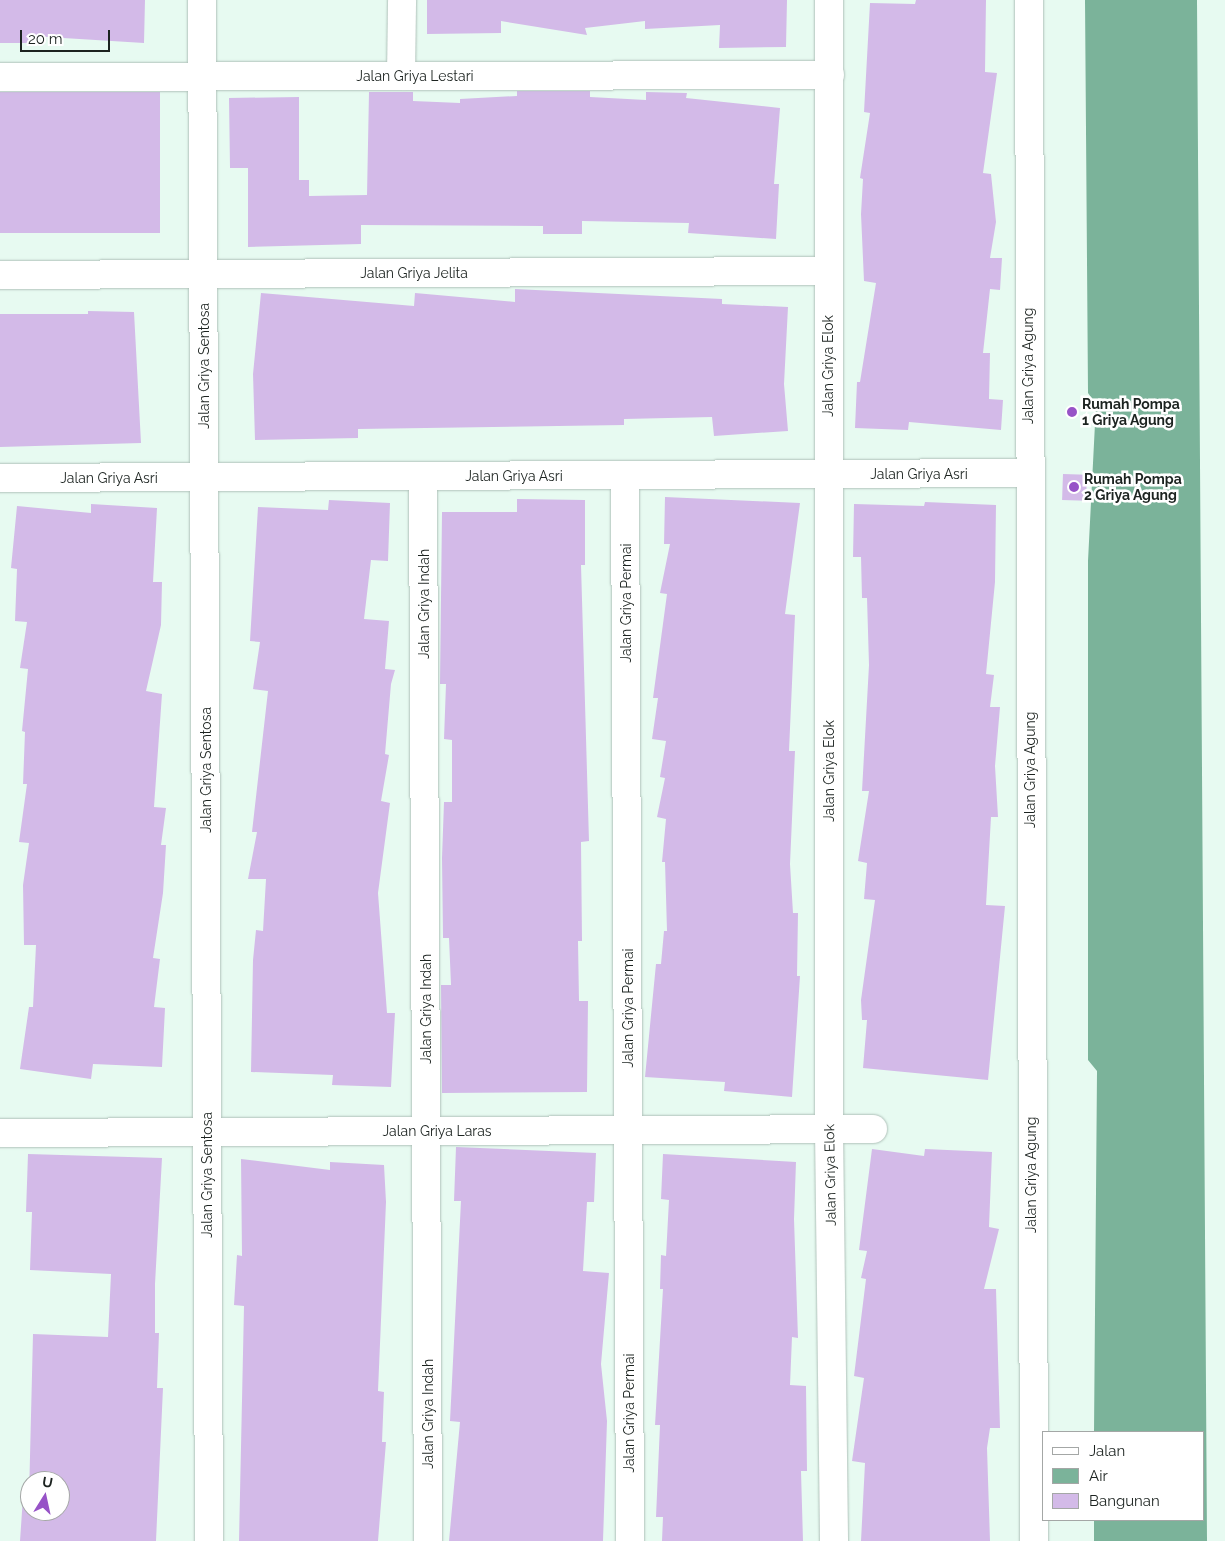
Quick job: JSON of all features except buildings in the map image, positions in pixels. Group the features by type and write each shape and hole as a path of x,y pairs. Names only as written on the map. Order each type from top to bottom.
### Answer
{"street":[{"name":"Jalan Griya Sentosa","path":"202,0 208,1541"},
{"path":"401,76 402,0"},
{"name":"Jalan Griya Elok","path":"829,0 829,1129 834,1541"},
{"name":"Jalan Griya Agung","path":"1029,0 1029,473 1034,1541"},
{"name":"Jalan Griya Lestari","path":"0,77 830,75"},
{"name":"Jalan Griya Jelita","path":"0,276 828,271"},
{"name":"Jalan Griya Asri","path":"0,478 1029,473"},
{"name":"Jalan Griya Permai","path":"625,475 630,1541"},
{"name":"Jalan Griya Indah","path":"423,476 428,1541"},
{"name":"Jalan Griya Laras","path":"0,1133 873,1129"}],"water":[{"path":"1085,0 1197,0 1207,1541 1094,1541 1094,1521 1205,1521 1205,1431 1094,1431 1097,1071 1088,1060 1088,561 1096,404 1088,393"}],"place":[{"name":"Rumah Pompa 1 Griya Agung","path":"1072,412"},
{"name":"Rumah Pompa 2 Griya Agung","path":"1074,487"}]}
